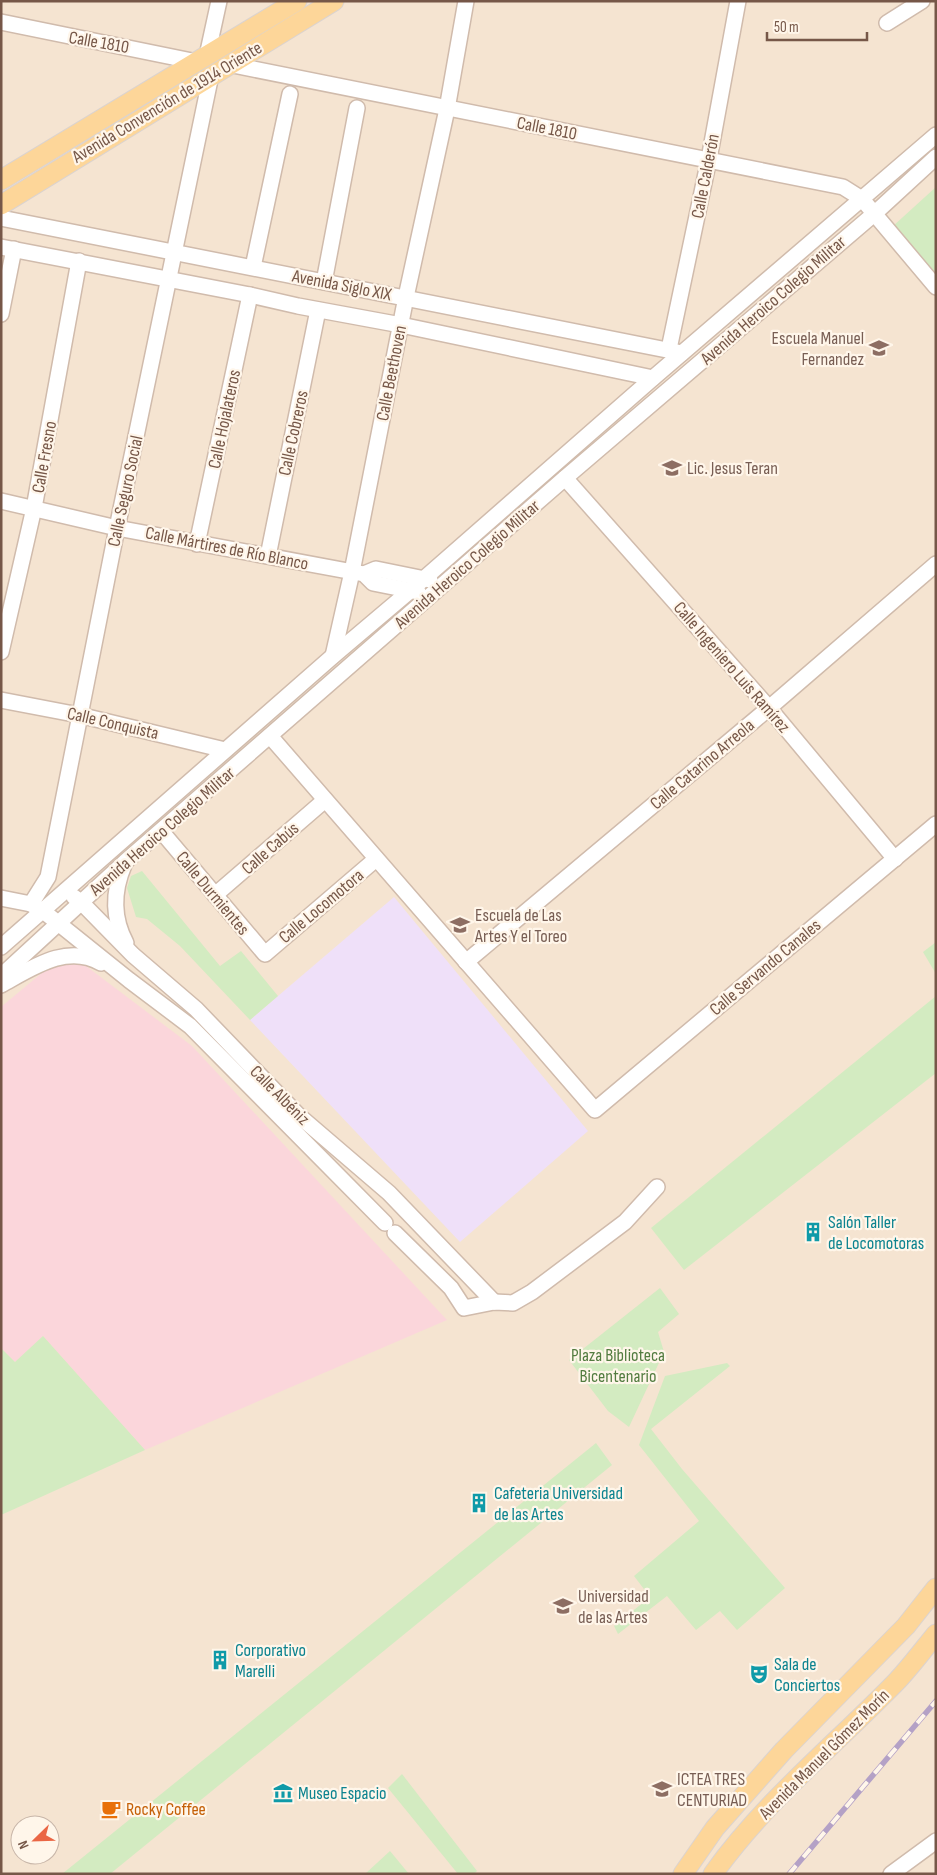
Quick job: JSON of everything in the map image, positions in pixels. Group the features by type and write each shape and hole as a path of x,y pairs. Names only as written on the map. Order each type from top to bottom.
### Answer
{"main road":[{"name":"Avenida Convención de 1914 Oriente","path":"1,180 298,1"},
{"name":"Avenida Convención de 1914 Oriente","path":"1,205 228,64 334,1"},
{"name":"Avenida Manuel Gómez Morín","path":"683,1874 715,1828 791,1744 906,1626 936,1588"},
{"name":"Avenida Manuel Gómez Morín","path":"713,1874 736,1843 804,1770 898,1680 936,1634"}],"street":[{"path":"202,59 219,1"},
{"name":"Calle Beethoven","path":"332,656 358,573 406,297 447,108 466,1"},
{"name":"Calle Calderón","path":"676,351 738,1"},
{"path":"887,23 922,1"},
{"name":"Calle 1810","path":"1,22 202,59"},
{"name":"Calle 1810","path":"228,64 843,187 862,199"},
{"name":"Calle Seguro Social","path":"37,908 48,877 117,528 211,75"},
{"path":"253,267 290,94"},
{"path":"324,282 357,108"},
{"name":"Avenida Heroico Colegio Militar","path":"1,946 37,908 64,890 332,656 425,578 652,378 676,351 862,199 936,135"},
{"name":"Avenida Heroico Colegio Militar","path":"1,976 125,862 162,832 565,478 874,214 936,157"},
{"path":"862,199 936,287"},
{"name":"Avenida Siglo XIX","path":"1,218 676,351"},
{"path":"1,314 8,248"},
{"name":"Avenida Siglo XIX","path":"8,248 401,325 652,378"},
{"name":"Calle Fresno","path":"1,652 34,508 79,261"},
{"name":"Calle Hojalateros","path":"198,544 250,295"},
{"name":"Calle Cobreros","path":"268,556 318,310"},
{"name":"Calle Ingeniero Luis Ramírez","path":"565,478 769,708 895,859"},
{"name":"Calle Mártires de Río Blanco","path":"1,501 117,528 358,573 373,583 431,596"},
{"name":"Calle Catarino Arreola","path":"466,962 769,708 936,564"},
{"name":"Calle Mártires de Río Blanco","path":"358,573 376,569 425,578 445,584"},
{"name":"Calle Conquista","path":"1,700 79,715 225,750"},
{"path":"270,736 466,962"},
{"name":"Calle Cabús","path":"215,895 325,800"},
{"name":"Calle Servando Canales","path":"466,962 595,1110 936,824"},
{"name":"Calle Durmientes","path":"162,832 265,954"},
{"name":"Calle Locomotora","path":"265,954 376,859"},
{"path":"125,862 118,881 115,901 117,921 124,941 133,955"},
{"name":"Calle Albéniz","path":"64,890 81,902 133,955 196,1009 298,1115 389,1193 494,1302"},
{"name":"Calle Albéniz","path":"1,898 37,908 60,923 128,980 190,1026 456,1295 464,1308 494,1302"},
{"path":"1,985 55,958 69,955 84,956 97,961 128,980"},
{"path":"494,1302 513,1303 532,1292 625,1222 657,1187"},
{"path":"372,1210 389,1193"},
{"path":"443,1282 458,1266"},
{"path":"891,1874 936,1842"}],"shaded area":[{"path":"1,1 936,1 936,1874 1,1874"},
{"path":"394,897 588,1131 460,1242 250,1020"},
{"path":"82,963 192,1046 447,1320 145,1450 43,1336 15,1362 1,1348 1,1007 43,972 54,966"}],"green space":[{"path":"936,187 936,278 892,227"},
{"path":"142,871 220,966 241,951 278,996 250,1020 180,946 147,919 136,917 127,888 131,876"},
{"path":"936,942 936,974 923,952"},
{"path":"936,996 936,1073 684,1270 651,1228"},
{"name":"Plaza Biblioteca Bicentenario","path":"660,1288 679,1314 658,1332 664,1352 629,1427 608,1411 569,1360"},
{"path":"43,1336 145,1450 1,1515 1,1348 15,1362"},
{"path":"727,1363 730,1366 651,1429 682,1469 785,1588 737,1630 720,1611 696,1630 667,1596 618,1634 614,1626 650,1597 634,1576 699,1521 639,1445 665,1376"},
{"path":"596,1443 612,1465 110,1874 62,1874"},
{"path":"402,1774 477,1871 474,1874 458,1874 388,1788"},
{"path":"390,1851 409,1874 365,1874"}],"railway":[{"path":"789,1874 936,1701"}],"place":[{"name":"Escuela Manuel Fernandez","path":"879,348"},
{"name":"Lic. Jesus Teran","path":"672,468"},
{"name":"Escuela de Las Artes Y el Toreo","path":"460,925"},
{"name":"Salón Taller de Locomotoras","path":"813,1232"},
{"name":"Cafeteria Universidad de las Artes","path":"479,1503"},
{"name":"Universidad de las Artes","path":"563,1606"},
{"name":"Corporativo Marelli","path":"220,1660"},
{"name":"Sala de Conciertos","path":"759,1674"},
{"name":"ICTEA TRES CENTURIAD","path":"662,1789"},
{"name":"Museo Espacio","path":"283,1793"},
{"name":"Rocky Coffee","path":"111,1809"}]}
